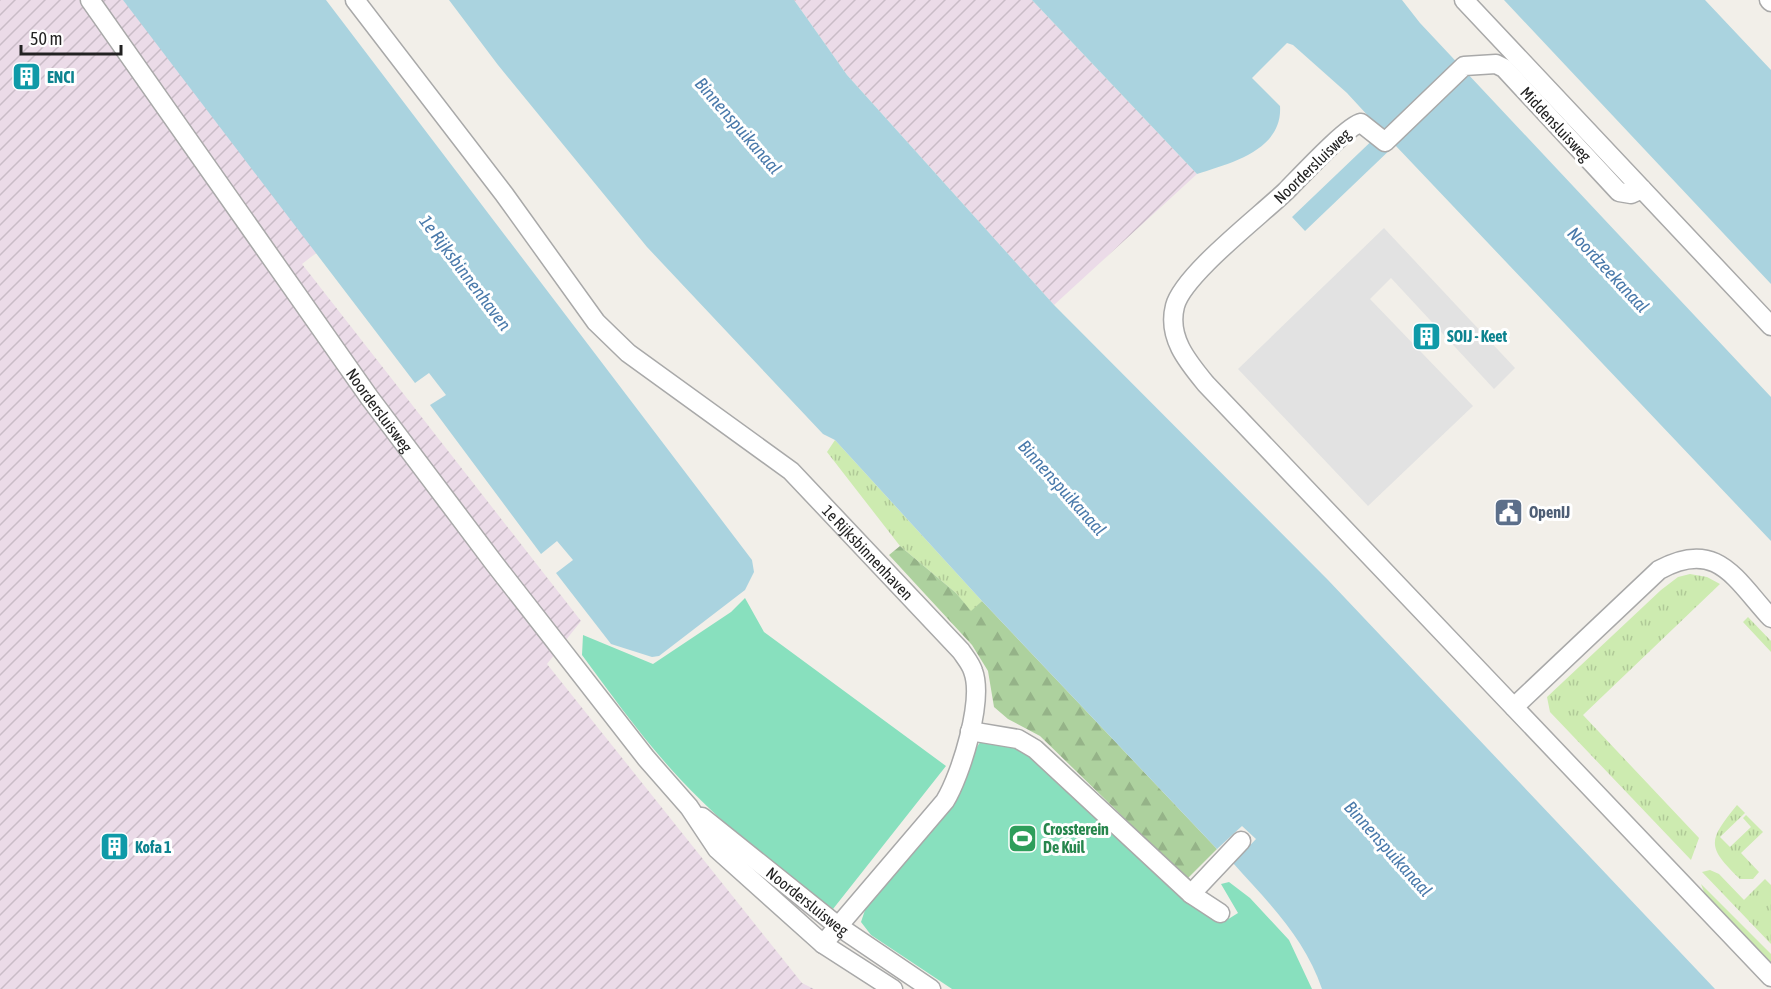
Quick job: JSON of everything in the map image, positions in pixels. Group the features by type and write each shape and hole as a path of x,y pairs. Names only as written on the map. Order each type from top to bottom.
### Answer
{"street":[{"name":"Noordersluisweg","path":"90,0 369,397 581,675 646,758 689,807 717,849 823,944 893,989"},
{"name":"1e Rijksbinnenhaven","path":"356,0 504,194 596,322 628,353 791,471 961,651 973,671 977,688 970,731 956,782 945,801 823,944"},
{"path":"1464,0 1771,326"},
{"name":"Middensluisweg","path":"1464,66 1483,63 1496,64 1504,68 1619,192 1631,194 1642,189"},
{"name":"Noordersluisweg","path":"1464,66 1385,142 1366,124 1356,124 1260,217 1191,277 1180,294 1174,315 1180,349 1206,384 1514,707"},
{"path":"1771,618 1722,566 1699,556 1678,560 1659,570 1514,707 1771,977"},
{"path":"970,731 1018,739 1035,749 1191,894 1220,913"},
{"name":"Noordersluisweg","path":"689,807 838,926 931,989"},
{"path":"1191,894 1242,841"}],"shaded area":[{"path":"0,0 157,0 334,239 302,264 581,621 547,664 802,983 814,989 0,989"},
{"path":"794,0 1032,0 1197,174 1054,305 847,75"},
{"path":"1384,228 1515,368 1494,389 1391,278 1370,299 1473,406 1368,506 1238,369"}],"green space":[{"path":"835,440 982,601 971,612 956,593 900,546 827,452"},
{"path":"900,546 956,593 971,611 982,601 1217,849 1187,879 1040,736 1008,719 994,707 988,671 972,645 889,555"},
{"path":"1690,574 1707,577 1720,584 1583,715 1699,838 1691,860 1550,712 1547,697 1661,590 1678,577"},
{"path":"745,598 764,632 946,766 833,909 747,842 688,788 624,712 582,655 583,635 653,664 731,612"},
{"path":"1748,617 1771,641 1771,652 1743,622"},
{"name":"Crossterein De Kuil","path":"981,741 1015,743 1198,909 1222,923 1238,913 1221,884 1229,882 1250,898 1289,940 1312,989 952,989 871,935 861,922 866,907"},
{"path":"1737,805 1745,813 1720,837 1730,847 1751,827 1743,818 1746,815 1763,832 1741,853 1759,872 1753,879 1740,879 1716,851 1716,836 1720,827"},
{"path":"1710,870 1719,874 1744,900 1765,879 1771,885 1771,944 1702,872"},
{"path":"1701,884 1771,954 1771,972 1710,908"}],"water":[{"path":"123,0 326,0 752,560 754,572 745,590 659,656 652,657 611,644 556,573 573,560 557,541 541,554 430,405 446,395 429,373 415,383"},
{"name":"Binnenspuikanaal","path":"449,0 794,0 847,75 1054,305 1328,580 1715,989 1322,989 1296,937 1233,863 1256,839 1242,826 1217,849 982,601 835,440 823,434 647,247 498,65"},
{"name":"Noordzeekanaal","path":"1032,0 1402,0 1420,23 1771,397 1771,541 1395,145 1305,231 1292,217 1382,131 1347,93 1293,45 1287,43 1252,78 1280,106 1279,121 1273,134 1264,144 1239,159 1197,174"},
{"path":"1504,0 1705,0 1771,70 1771,284"}],"place":[{"name":"ENCI","path":"26,77"},
{"name":"SOIJ - Keet","path":"1426,336"},
{"name":"OpenIJ","path":"1508,512"},
{"name":"Crossterein De Kuil","path":"1022,838"},
{"name":"Kofa 1","path":"114,847"}]}
